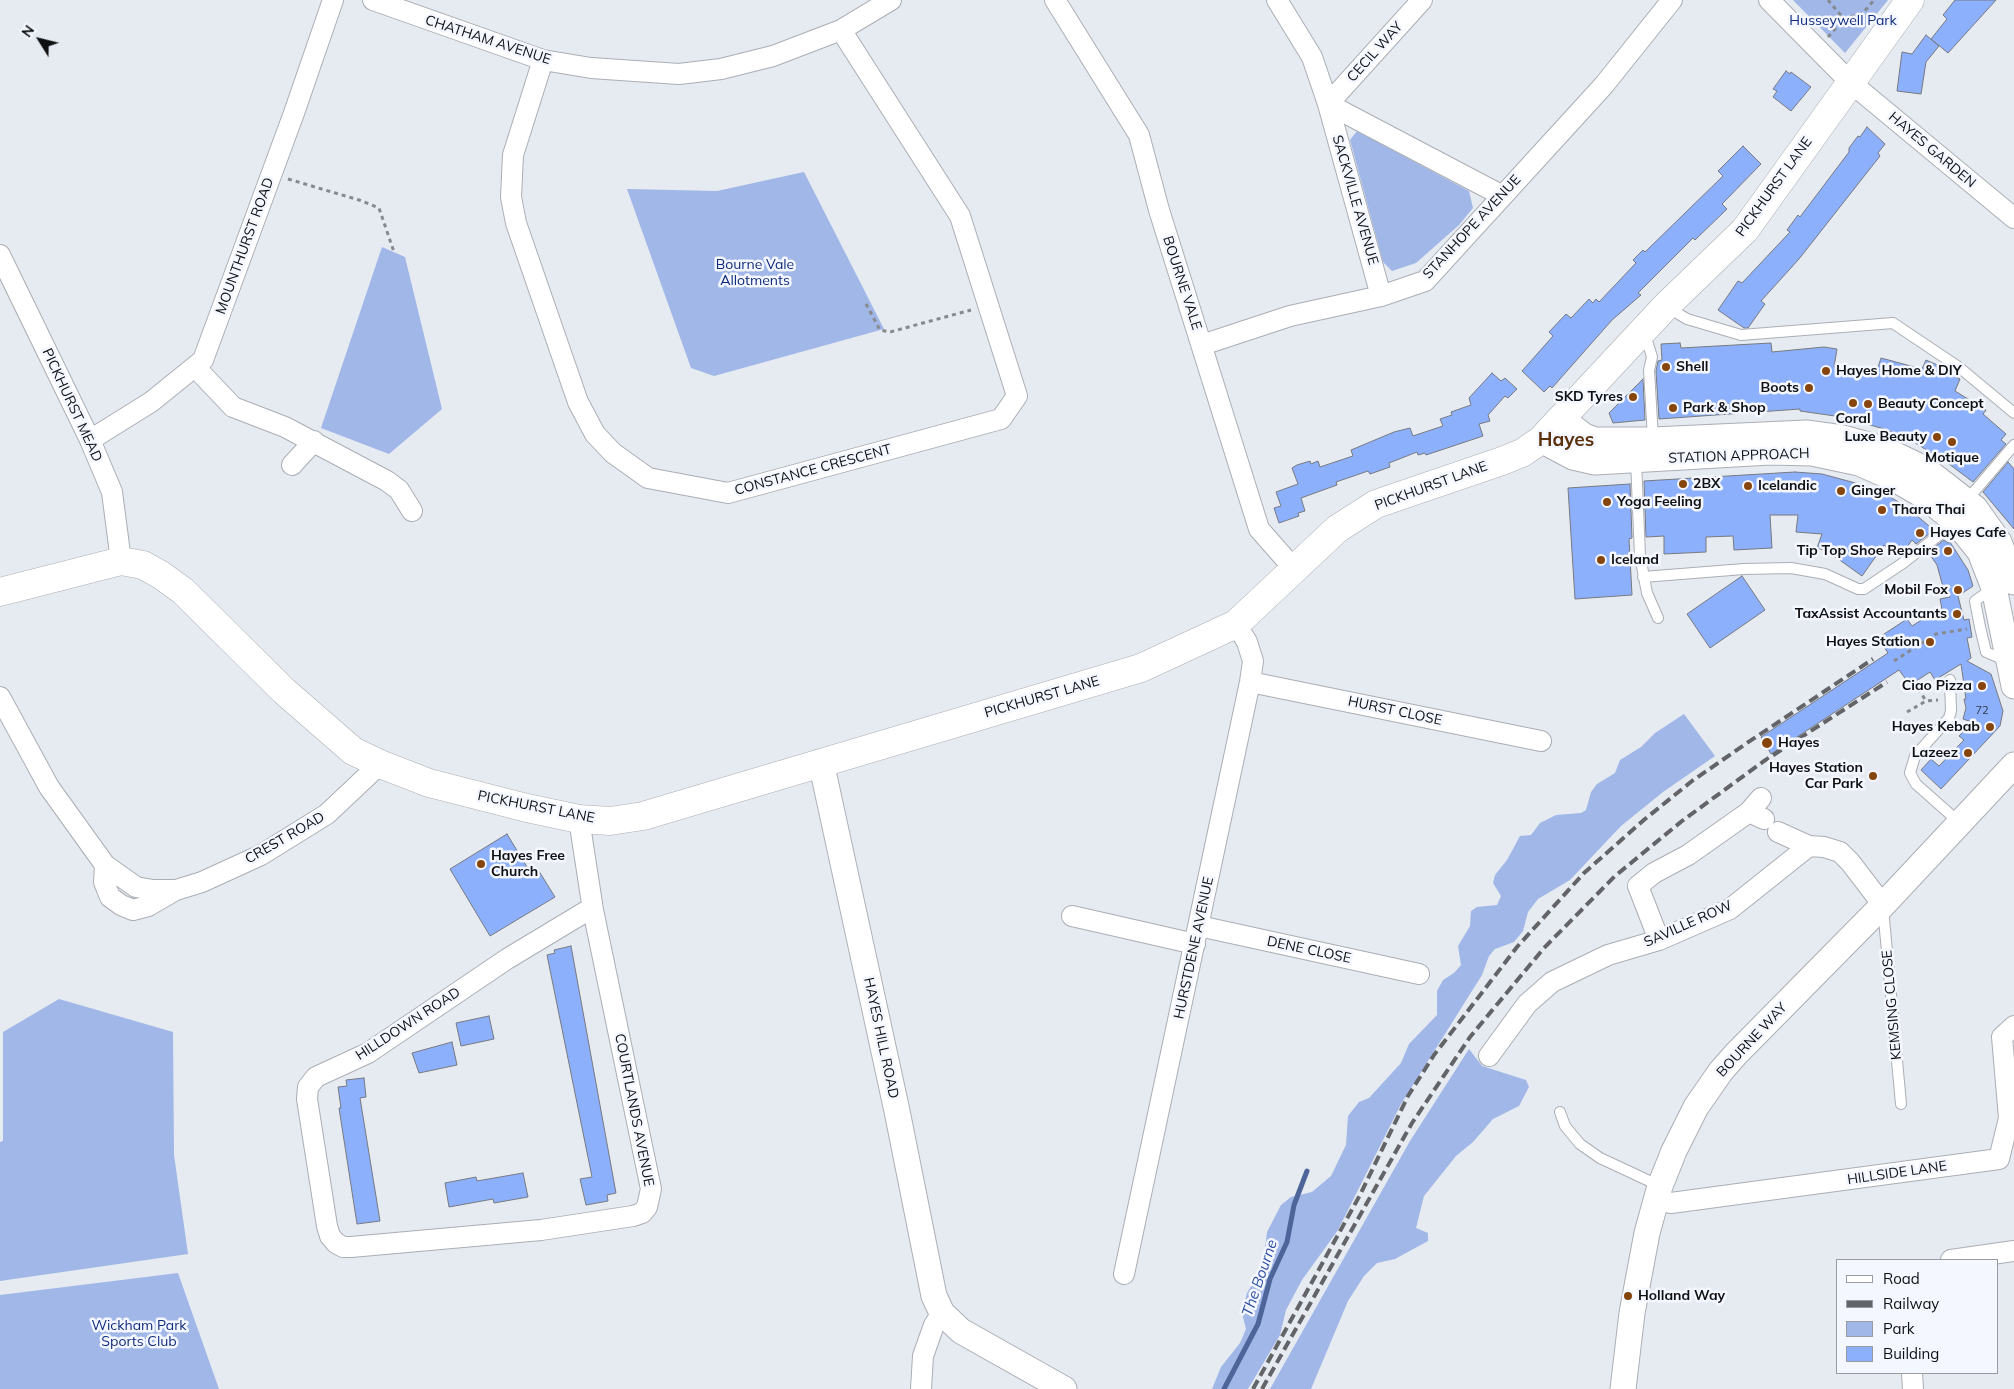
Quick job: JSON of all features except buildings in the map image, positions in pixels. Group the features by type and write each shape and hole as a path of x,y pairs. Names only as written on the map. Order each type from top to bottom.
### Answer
{"main road":[{"name":"PICKHURST LANE","path":"0,592 121,561 143,566 161,575 183,591 330,733 353,751 380,764 429,783 527,808 579,818 610,821 643,816 1141,668 1236,624 1337,529 1376,504 1502,461 1522,453 1540,440 1562,419 1666,306 1745,230 1910,0"}],"street":[{"name":"MOUNTHURST ROAD","path":"90,440 151,402 203,360 334,0"},
{"name":"CHATHAM AVENUE","path":"373,0 543,60 591,68 679,74 720,69 773,56 841,30 891,0"},
{"name":"BOURNE VALE","path":"1055,0 1139,135 1160,210 1259,529 1295,570"},
{"name":"SACKVILLE AVENUE","path":"1277,0 1312,57 1328,104 1382,296"},
{"name":"CECIL WAY","path":"1328,104 1422,0"},
{"name":"STANHOPE AVENUE","path":"1202,345 1290,316 1382,296 1425,280 1604,85 1672,0"},
{"name":"HAYES GARDEN","path":"1768,0 1850,82 2014,218"},
{"name":"CONSTANCE CRESCENT","path":"543,60 513,156 511,197 516,223 578,402 595,434 613,453 648,478 728,493 1001,419 1017,396 960,216 841,30"},
{"name":"SACKVILLE AVENUE","path":"1328,104 1501,195"},
{"name":"PICKHURST MEAD","path":"0,255 90,440 112,492 121,561"},
{"path":"195,367 233,407 285,427 314,441 399,490 412,511"},
{"name":"STATION APPROACH","path":"1562,419 1584,436 1595,440 1653,440 1793,433 1834,436 1900,456 1924,469 1961,506"},
{"name":"STATION APPROACH","path":"1540,440 1561,452 1583,460 1635,460 1770,452 1827,455 1859,463 1893,478 1924,496 1961,506 1982,516 1999,542 2014,686"},
{"path":"292,465 314,441"},
{"name":"HURSTDENE AVENUE","path":"1124,1274 1250,682 1253,661 1247,642 1236,624"},
{"name":"HURST CLOSE","path":"1250,682 1541,741"},
{"name":"CREST ROAD","path":"0,697 48,787 104,865 136,887 153,890 176,890 202,882 261,855 327,814 380,764"},
{"name":"HAYES HILL ROAD","path":"821,762 897,1111 934,1296 942,1313"},
{"name":"BOURNE WAY","path":"1623,1389 1638,1275 1659,1193 1684,1129 1696,1108 1721,1071 1883,905 2014,765"},
{"path":"1659,940 1638,886 1654,873 1763,815 1809,846 1824,846 1840,852 1883,905"},
{"name":"COURTLANDS AVENUE","path":"336,1242 343,1247 351,1247 541,1230 632,1216 642,1213 647,1207 651,1189 593,910 579,818"},
{"name":"SAVILLE ROW","path":"1489,1056 1527,1004 1552,982 1608,955 1659,940 1730,909 1809,846"},
{"name":"HILLDOWN ROAD","path":"336,1242 330,1236 327,1226 307,1099 308,1087 316,1077 368,1053 507,959 585,912 593,910"},
{"name":"DENE CLOSE","path":"1072,916 1197,935 1419,974"},
{"name":"HILLSIDE LANE","path":"1659,1193 1671,1203 1999,1159 2008,1118 2002,1037 2014,1026"},
{"path":"1958,1259 2014,1251"},
{"path":"920,1389 923,1356 934,1325 942,1313 961,1331 1064,1389"},
{"path":"1912,1374 1913,1389"}],"lane":[{"path":"1666,306 1686,319 1741,335 1893,323 1960,368 2014,412"},
{"path":"1638,336 1648,344 1652,357 1649,370 1653,440 1635,460 1640,556 1643,577 1658,618"},
{"path":"1643,577 1744,569 1791,568 1825,574 1858,589 1864,589 1903,563 1961,506 2014,445"},
{"path":"2004,585 1975,601 1986,652 1988,655 2011,660"},
{"path":"1950,680 1949,718 1915,756 1910,773 1916,784 1961,823"},
{"name":"KEMSING CLOSE","path":"1883,905 1900,1104"},
{"path":"1560,1112 1565,1126 1580,1144 1659,1193"}],"path":[{"path":"1828,0 1844,19"},
{"path":"1824,42 1844,19 1863,13 1874,0"},
{"path":"272,174 379,208 394,252"},
{"path":"866,304 880,330 890,332 988,305"},
{"path":"1894,661 1936,634 1980,627"},
{"path":"1914,682 1926,701"},
{"path":"1907,712 1926,701 1950,699"}],"green space":[{"name":"Husseywell Park","path":"1793,0 1888,0 1845,53"},
{"path":"1357,131 1469,191 1473,208 1459,225 1416,263 1392,271 1383,262 1350,140"},
{"name":"Bourne Vale Allotments","path":"804,172 884,329 714,376 691,368 627,189 717,191"},
{"path":"382,247 405,257 442,409 389,454 321,428"},
{"path":"1684,714 1715,756 1663,792 1621,826 1570,880 1538,899 1528,912 1523,931 1514,942 1495,949 1489,956 1482,975 1401,1104 1338,1230 1302,1280 1286,1310 1280,1335 1248,1389 1212,1389 1221,1367 1240,1343 1246,1329 1242,1313 1247,1293 1263,1267 1267,1232 1281,1205 1291,1197 1312,1192 1331,1176 1346,1145 1348,1116 1359,1102 1369,1098 1401,1063 1409,1044 1437,1015 1437,991 1443,980 1454,973 1461,965 1458,946 1470,926 1471,911 1477,907 1497,905 1501,896 1493,883 1495,875 1507,860 1520,836 1531,835 1540,823 1556,815 1581,813 1586,810 1591,792 1597,784 1615,773 1620,760 1641,747 1655,733"},
{"path":"59,999 173,1032 174,1155 188,1254 0,1281 0,1142 3,1141 3,1032"},
{"path":"1469,1049 1482,1066 1526,1080 1529,1087 1519,1106 1493,1119 1473,1142 1456,1156 1424,1196 1416,1228 1428,1233 1428,1241 1395,1259 1377,1263 1364,1276 1348,1301 1311,1389 1270,1389 1410,1141"},
{"name":"Wickham Park Sports Club","path":"178,1273 219,1389 0,1389 0,1295"}],"waterway":[{"name":"The Bourne","path":"1224,1389 1258,1324 1270,1279 1287,1242 1294,1205 1307,1171"}],"railway":[{"path":"1253,1389 1360,1195 1408,1096 1434,1055 1517,947 1584,873 1645,819 1692,781 1873,659"},
{"path":"1262,1389 1412,1123 1470,1037 1544,948 1615,876 1682,821 1764,761 1887,682"}],"place":[{"name":"Shell","path":"1666,367"},
{"name":"Hayes Home & DIY","path":"1826,371"},
{"name":"Boots","path":"1809,388"},
{"name":"SKD Tyres","path":"1633,397"},
{"name":"Coral","path":"1853,403"},
{"name":"Beauty Concept","path":"1868,404"},
{"name":"Park & Shop","path":"1673,408"},
{"name":"Luxe Beauty","path":"1937,437"},
{"name":"Motique","path":"1952,442"},
{"name":"2BX","path":"1683,484"},
{"name":"Icelandic","path":"1748,486"},
{"name":"Ginger","path":"1841,491"},
{"name":"Yoga Feeling","path":"1607,502"},
{"name":"Thara Thai","path":"1882,510"},
{"name":"Hayes Cafe","path":"1920,533"},
{"name":"Tip Top Shoe Repairs","path":"1948,551"},
{"name":"Iceland","path":"1601,560"},
{"name":"Mobil Fox","path":"1958,590"},
{"name":"TaxAssist Accountants","path":"1957,614"},
{"name":"Hayes Station","path":"1930,642"},
{"name":"Ciao Pizza","path":"1982,686"},
{"name":"Hayes Kebab","path":"1990,727"},
{"name":"Hayes","path":"1767,743"},
{"name":"Lazeez","path":"1968,753"},
{"name":"Hayes Station Car Park","path":"1873,776"},
{"name":"Hayes Free Church","path":"481,864"},
{"name":"Holland Way","path":"1628,1296"}],"district":[{"name":"Hayes","path":"1566,440"}]}
